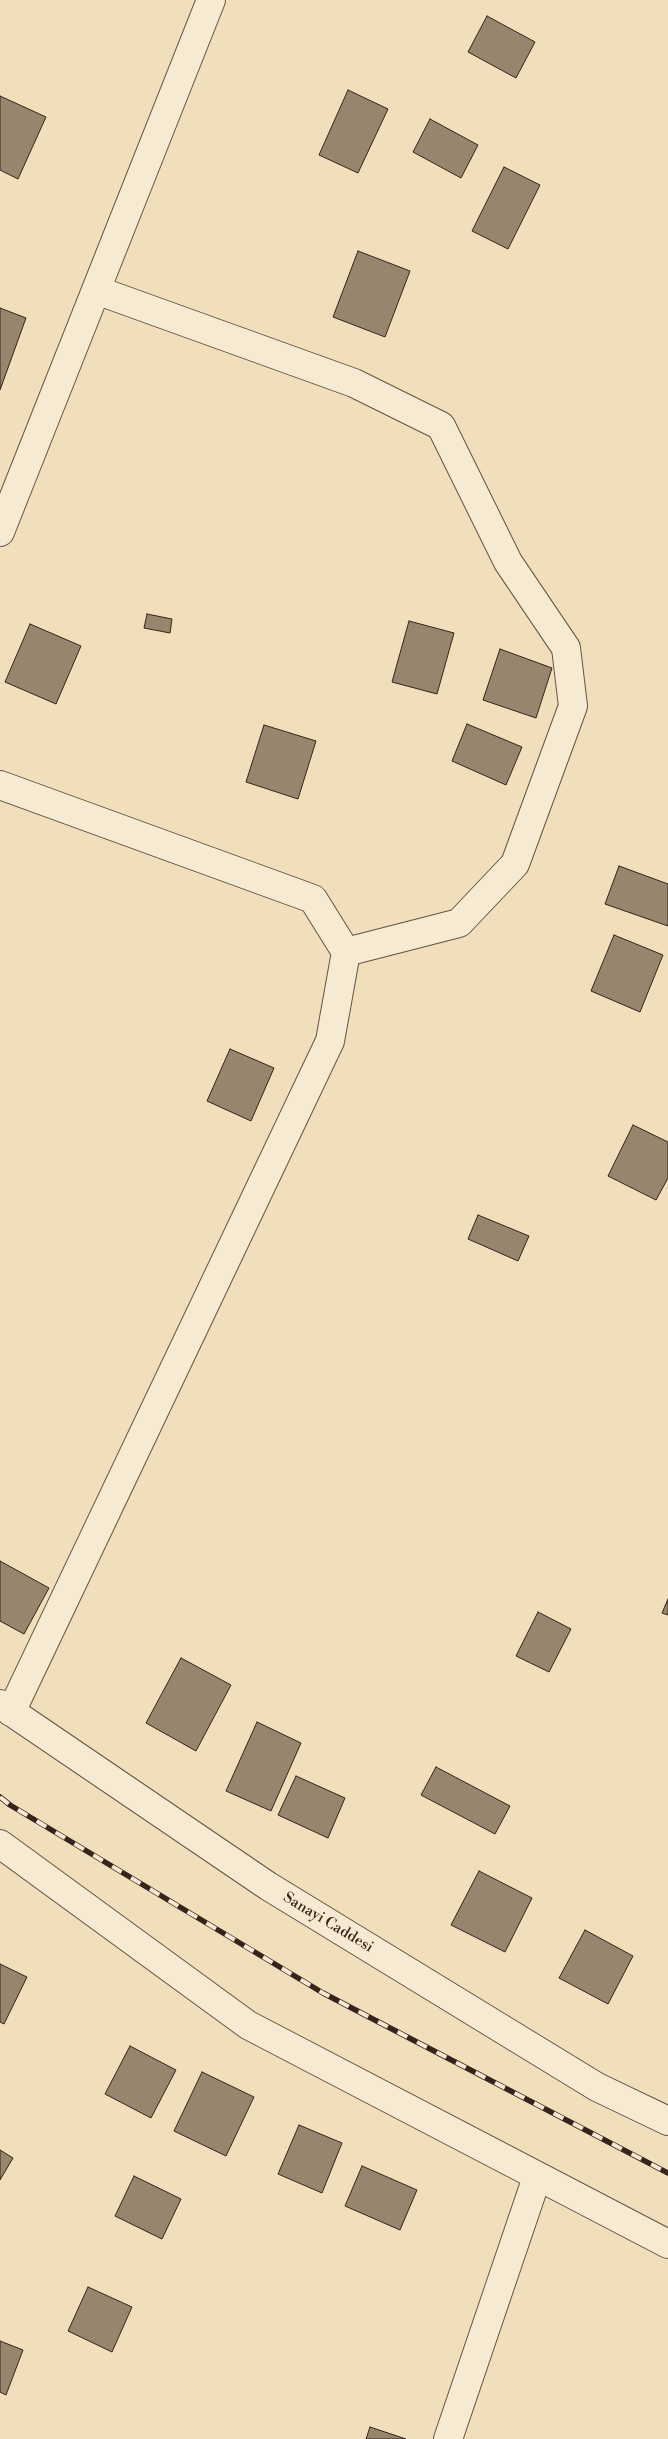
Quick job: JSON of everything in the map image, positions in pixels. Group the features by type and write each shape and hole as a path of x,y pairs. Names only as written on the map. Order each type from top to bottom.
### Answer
{"street":[{"path":"2,522 211,0"},
{"path":"96,290 354,383 441,426 508,562 566,648 573,706 515,864 459,923 346,952"},
{"path":"0,785 313,899 346,952 330,1042 5,1708"},
{"name":"Sanayi Caddesi","path":"5,1708 268,1886 597,2087 668,2121"},
{"path":"0,1844 248,2025 668,2244"},
{"path":"448,2439 538,2177"}],"building":[{"path":"487,16 535,42 516,78 468,52"},
{"path":"348,90 388,109 358,173 319,155"},
{"path":"0,96 46,117 18,179 0,170"},
{"path":"430,119 478,145 461,178 413,152"},
{"path":"504,167 540,185 508,249 472,231"},
{"path":"358,251 410,271 385,337 333,317"},
{"path":"0,308 26,318 0,390"},
{"path":"147,614 172,619 170,633 144,628"},
{"path":"409,621 454,633 437,694 392,682"},
{"path":"30,624 81,646 56,704 5,682"},
{"path":"500,649 552,668 536,718 483,700"},
{"path":"467,724 522,747 506,785 452,761"},
{"path":"264,725 316,741 298,799 246,782"},
{"path":"619,866 668,884 668,926 605,904"},
{"path":"614,935 663,955 640,1012 591,991"},
{"path":"230,1049 274,1068 251,1121 207,1101"},
{"path":"633,1125 668,1142 668,1178 656,1200 608,1176"},
{"path":"478,1215 529,1236 518,1261 468,1239"},
{"path":"0,1561 49,1588 24,1634 0,1621"},
{"path":"668,1599 668,1615 662,1613"},
{"path":"538,1612 571,1629 549,1672 516,1656"},
{"path":"181,1658 231,1685 196,1751 146,1723"},
{"path":"257,1722 301,1743 271,1811 226,1791"},
{"path":"436,1767 510,1806 495,1834 421,1795"},
{"path":"296,1776 345,1798 328,1838 278,1815"},
{"path":"479,1871 532,1898 505,1952 451,1925"},
{"path":"585,1930 633,1956 608,2004 559,1978"},
{"path":"0,1964 27,1977 4,2024 0,2022"},
{"path":"130,2046 176,2070 151,2118 105,2094"},
{"path":"202,2072 254,2097 226,2156 174,2131"},
{"path":"299,2125 342,2143 322,2193 278,2174"},
{"path":"0,2150 13,2158 0,2180"},
{"path":"362,2166 417,2190 400,2230 345,2206"},
{"path":"134,2176 181,2199 162,2239 115,2216"},
{"path":"88,2287 132,2307 112,2352 68,2331"},
{"path":"0,2341 23,2350 6,2395 0,2392"},
{"path":"370,2427 406,2439 366,2439"}],"railway":[{"path":"0,1797 10,1805 323,1993 668,2173"}]}
